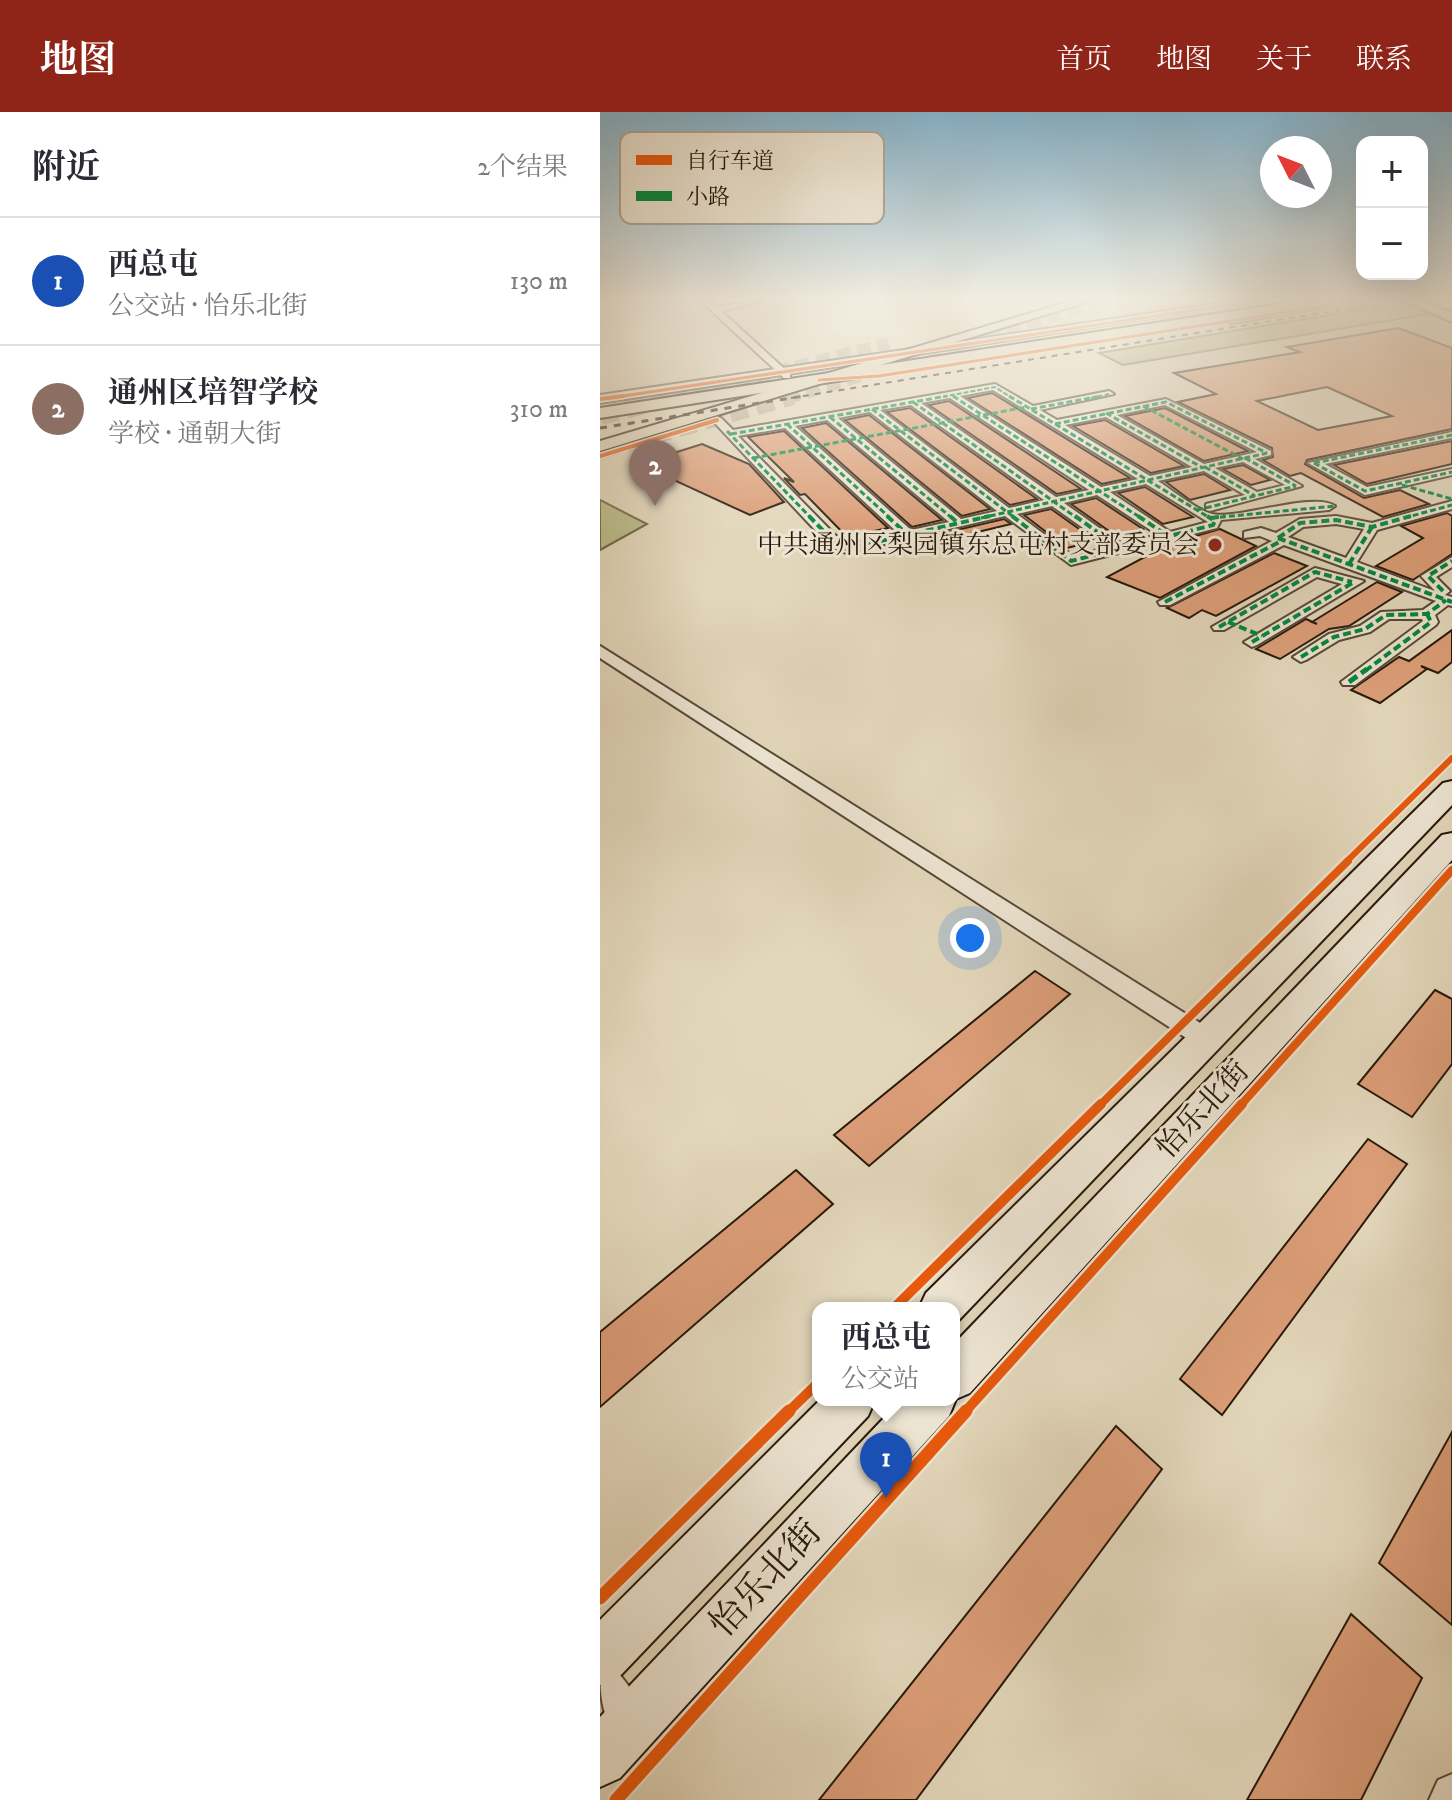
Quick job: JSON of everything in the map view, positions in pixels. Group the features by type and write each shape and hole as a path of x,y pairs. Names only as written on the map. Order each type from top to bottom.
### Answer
{"highway":[{"path":"600,405 750,380"},
{"path":"600,413 789,380"}],"main road":[{"path":"600,432 768,380"},
{"path":"600,446 800,380"},
{"name":"怡乐北街","path":"947,1302 1452,789"},
{"name":"怡乐北街","path":"960,1371 1452,842"},
{"name":"怡乐北街","path":"600,1658 846,1406"},
{"name":"怡乐北街","path":"615,1742 927,1406"}],"street":[{"path":"600,399 742,380"},
{"path":"731,434 995,387 1215,521 1213,525 1071,561 872,409"},
{"path":"1031,409 1109,394"},
{"path":"952,395 1168,536"},
{"path":"913,402 1121,549"},
{"path":"717,420 836,544 846,549 1267,453 1166,402 1055,424"},
{"path":"1143,406 1296,486 1197,510"},
{"path":"1106,413 1255,496"},
{"path":"830,417 959,524"},
{"path":"787,424 908,535"},
{"path":"1452,435 1314,463 1365,491 1448,473 1452,490"},
{"path":"1397,484 1452,499"},
{"path":"1165,602 1280,539 1300,523 1325,520 1372,527 1452,505"},
{"path":"1211,518 1335,506"},
{"path":"1349,564 1372,527"},
{"path":"1249,535 1261,532 1446,596"},
{"path":"1446,596 1428,576 1452,561"},
{"path":"1352,582 1315,572 1224,624 1257,639 1352,582 1377,574"},
{"path":"1301,657 1334,637 1365,629 1386,615 1427,614 1446,596"},
{"path":"1349,682 1431,622 1427,614"},
{"path":"600,651 1205,1038"},
{"path":"600,1679 615,1742"},
{"path":"1449,1800 1452,1794"}],"green space":[{"path":"600,500 647,524 600,550"}],"building":[{"path":"1188,380 1452,380 1452,429 1307,460 1305,464 1364,498 1400,490 1429,504 1383,517 1301,473 1290,476 1263,460 1273,457 1272,448 1178,402 1216,394","holes":["1327,387 1392,416 1318,430 1257,401"]},
{"path":"992,393 1130,478 1102,484 968,398"},
{"path":"949,401 1081,489 1057,494 929,405"},
{"path":"910,408 1037,499 1010,505 887,412"},
{"path":"1165,408 1248,451 1204,461 1125,416"},
{"path":"869,415 990,509 962,516 845,420"},
{"path":"1105,420 1184,466 1151,473 1073,426"},
{"path":"826,423 942,520 912,527 802,428"},
{"path":"784,431 888,528 847,537 805,494 800,495 784,478 794,482 748,437"},
{"path":"1452,441 1452,464 1367,484 1334,465"},
{"path":"702,444 749,464 784,502 750,515 639,464"},
{"path":"1243,465 1270,480 1251,485 1223,469"},
{"path":"1204,474 1230,490 1190,500 1166,482"},
{"path":"1145,487 1193,517 1163,524 1118,493"},
{"path":"1096,498 1143,529 1116,536 1071,504"},
{"path":"1051,509 1096,541 1067,548 1024,515"},
{"path":"1447,513 1452,516 1452,554 1413,580 1376,566 1423,538 1401,526"},
{"path":"1004,519 1011,524 928,544 922,538"},
{"path":"1220,529 1256,546 1160,598 1107,577 1171,543"},
{"path":"1274,553 1307,566 1216,616 1202,610 1189,618 1167,608"},
{"path":"1377,582 1402,592 1349,626 1329,629 1280,659 1256,649 1306,619 1312,622"},
{"path":"1452,630 1452,662 1438,673 1421,666 1427,669 1380,703 1351,690 1399,657 1409,661"},
{"path":"1035,971 1070,994 869,1166 834,1135"},
{"path":"1435,990 1452,999 1452,1064 1412,1117 1358,1084"},
{"path":"1368,1139 1407,1164 1222,1415 1180,1379"},
{"path":"796,1170 833,1204 600,1407 600,1332"},
{"path":"1116,1426 1162,1469 916,1800 819,1800"},
{"path":"1452,1432 1452,1625 1379,1563"},
{"path":"1351,1614 1422,1678 1361,1800 1247,1800"}],"tunnel":[{"path":"681,396 747,380"},
{"path":"787,398 845,380"},
{"path":"600,416 681,396"},
{"path":"674,398 681,396"},
{"path":"787,398 793,396"},
{"path":"600,450 787,398"}],"railway":[{"path":"791,398 905,380"},
{"path":"600,428 804,396"}],"marked path":[{"path":"731,434 995,387 1215,521 1213,525 1071,561 872,409"},
{"path":"1031,409 1109,394"},
{"path":"952,395 1168,536"},
{"path":"913,402 1121,549"},
{"path":"1055,424 1166,402 1267,453"},
{"path":"1143,406 1243,459"},
{"path":"753,458 1027,407"},
{"path":"1106,413 1203,468"},
{"path":"830,417 959,524"},
{"path":"787,424 908,535"},
{"path":"727,431 836,544 846,549 1267,453"},
{"path":"1314,463 1452,435"},
{"path":"1245,458 1296,486"},
{"path":"1314,463 1365,491 1452,472"},
{"path":"1205,467 1255,496"},
{"path":"1402,485 1452,499"},
{"path":"1197,510 1296,486"},
{"path":"1278,538 1300,523 1336,520 1372,527 1452,505"},
{"path":"1211,518 1335,506"},
{"path":"1349,564 1372,527"},
{"path":"1278,538 1452,602"},
{"path":"1165,602 1283,540"},
{"path":"1443,591 1428,576 1452,561"},
{"path":"1219,627 1315,572 1352,582"},
{"path":"1252,642 1354,582"},
{"path":"1301,657 1334,637 1365,629 1386,615 1427,614 1446,600"},
{"path":"1349,682 1431,622 1427,614"},
{"path":"1228,622 1262,636"}],"cycle path":[{"path":"600,399 729,380"},
{"path":"600,456 717,420"},
{"path":"900,1302 1452,758"},
{"path":"616,1800 1452,870"},
{"path":"600,1598 812,1389"}],"place":[{"name":"通州区培智学校","path":"655,506"},
{"name":"中共通州区梨园镇东总屯村支部委员会","path":"1215,545"},
{"name":"西总屯","path":"886,1498"}]}
